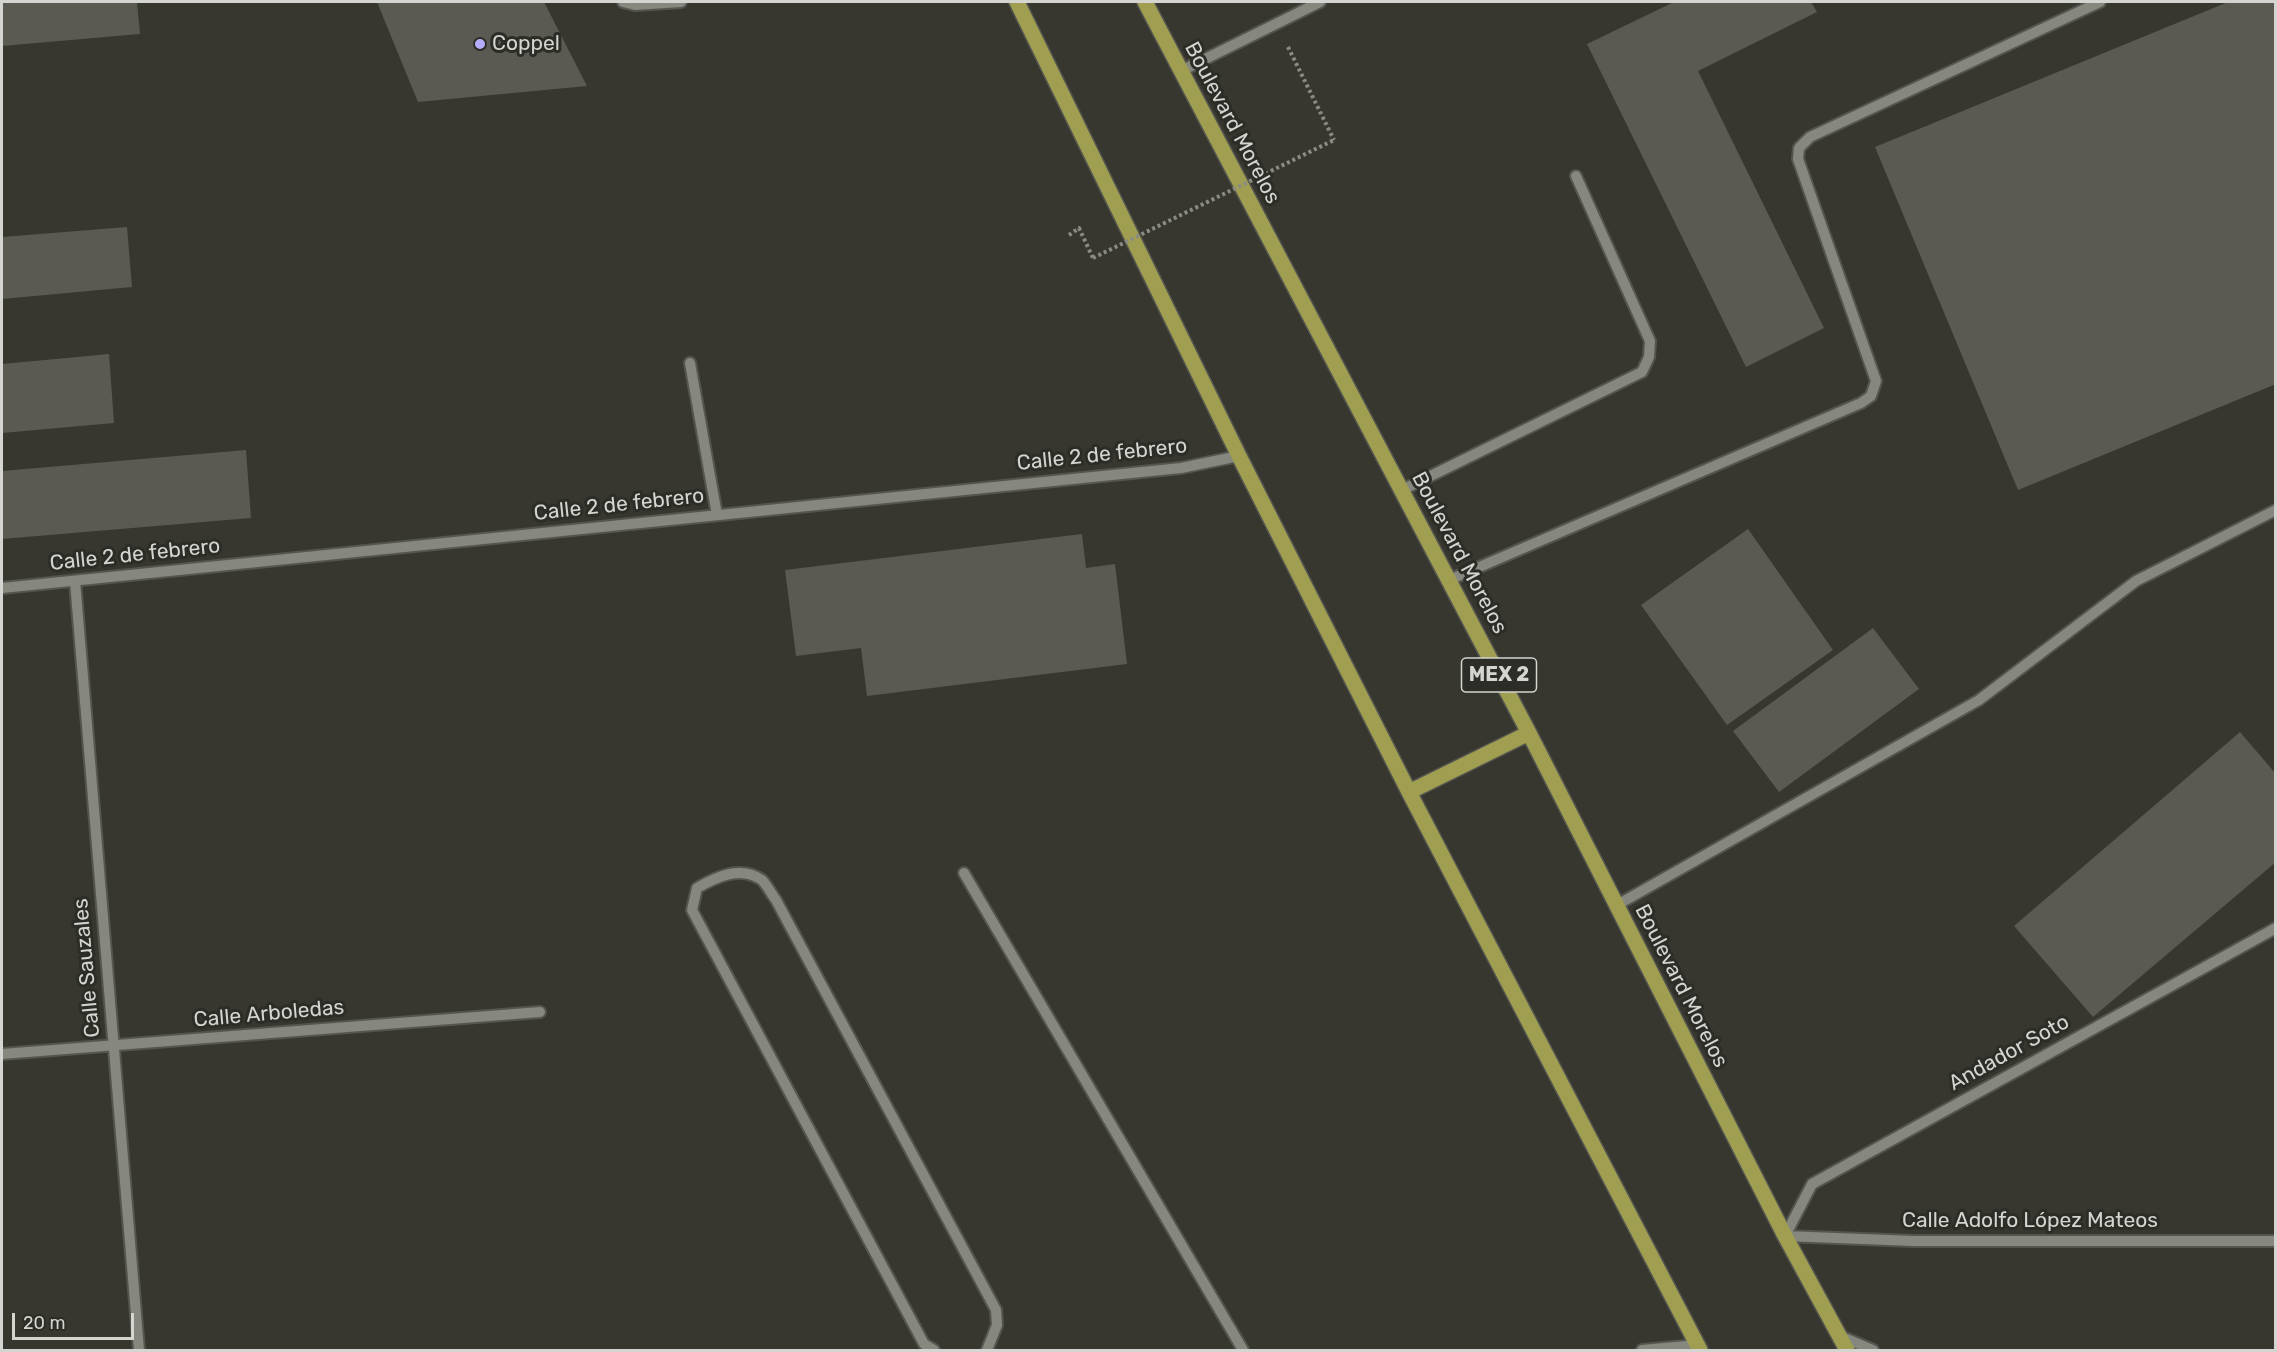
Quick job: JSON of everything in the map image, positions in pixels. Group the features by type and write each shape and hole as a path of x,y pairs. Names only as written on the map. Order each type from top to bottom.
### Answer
{"main road":[{"path":"1017,2 1239,456 1409,792 1699,1348"},
{"name":"Boulevard Morelos","path":"1145,2 1529,733 1785,1236 1847,1350"},
{"path":"1409,792 1529,733"}],"street":[{"path":"622,2 681,2"},
{"path":"1181,71 1320,2"},
{"path":"1449,580 1861,403 1870,396 1876,381 1798,159 1799,148 1810,137 2100,2"},
{"path":"1402,490 1642,372 1649,357 1650,341 1576,176"},
{"path":"690,363 717,515"},
{"name":"Calle 2 de febrero","path":"2,588 1181,468 1239,456"},
{"path":"1617,905 1979,700 2136,581 2276,510"},
{"name":"Calle Sauzales","path":"75,581 139,1350"},
{"path":"934,1350 924,1344 692,910 698,888 718,876 742,872 762,880 776,900 996,1310 997,1325 987,1350"},
{"path":"964,873 1243,1350"},
{"name":"Andador Soto","path":"1785,1236 1812,1184 2276,928"},
{"name":"Calle Arboledas","path":"2,1054 540,1012"},
{"name":"Calle Adolfo López Mateos","path":"1785,1236 1914,1241 2276,1241"},
{"path":"1840,1336 1873,1350"},
{"path":"1642,1350 1699,1348"}],"path":[{"path":"1069,235 1079,228 1093,258 1334,140 1278,24"}],"building":[{"path":"2,2 137,2 140,34 2,46"},
{"name":"Coppel","path":"377,2 544,2 587,86 418,102"},
{"path":"1674,2 1811,2 1817,12 1698,71 1824,328 1746,367 1587,44"},
{"path":"2228,2 2276,2 2276,384 2018,490 1875,147"},
{"path":"127,227 132,287 2,299 2,237"},
{"path":"109,354 114,423 2,433 2,364"},
{"path":"246,450 251,518 2,539 2,471"},
{"path":"1748,529 1833,650 1727,725 1641,605"},
{"path":"1082,534 1086,568 1115,564 1127,664 867,696 861,648 796,656 785,570"},
{"path":"1873,628 1919,689 1779,792 1733,731"},
{"path":"2240,732 2276,774 2276,862 2093,1017 2014,926"}],"place":[{"name":"Coppel","path":"480,44"}]}
